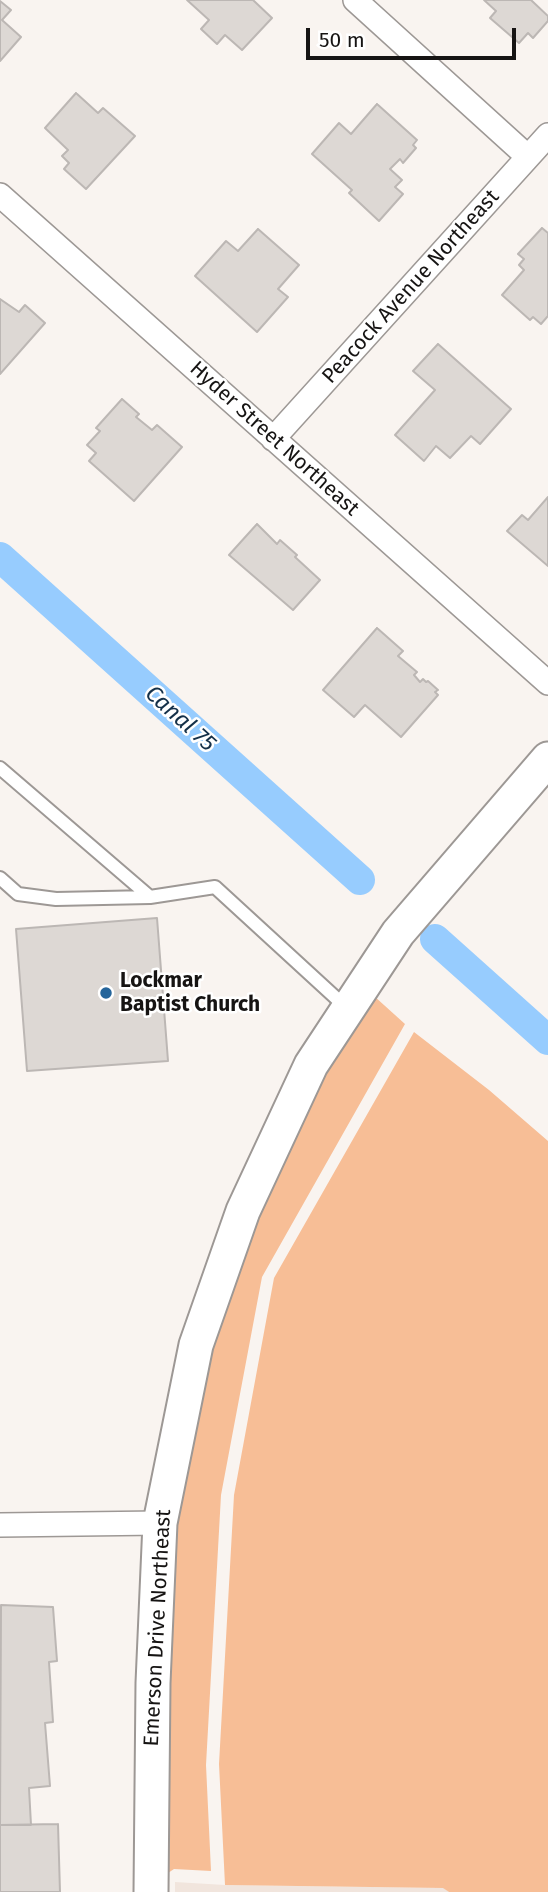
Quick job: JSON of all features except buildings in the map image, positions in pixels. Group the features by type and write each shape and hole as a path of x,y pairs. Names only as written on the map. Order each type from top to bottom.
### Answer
{"street":[{"path":"355,0 528,157"},
{"name":"Peacock Avenue Northeast","path":"273,439 548,135"},
{"name":"Hyder Street Northeast","path":"0,195 548,683"},
{"name":"Emerson Drive Northeast","path":"151,1892 153,1697 160,1523 196,1345 243,1212 311,1065 398,933 548,758"},
{"path":"0,1525 160,1523"}],"lane":[{"path":"0,768 150,897"},
{"path":"0,878 18,894 56,899 150,897 215,887 348,1009"}],"shaded area":[{"path":"374,996 405,1024 262,1277 221,1495 206,1765 211,1871 174,1869 165,1875 168,1669 175,1523 211,1347 257,1216 324,1072"},
{"path":"414,1032 489,1090 548,1141 548,1892 449,1892 443,1888 225,1885 219,1764 234,1495 274,1278"},
{"path":"175,1882 444,1888 449,1892 175,1892"}],"waterway":[{"name":"Canal 75","path":"0,557 360,880"},
{"name":"Canal 75","path":"435,939 548,1040"}],"place":[{"name":"Lockmar Baptist Church","path":"106,993"}]}
